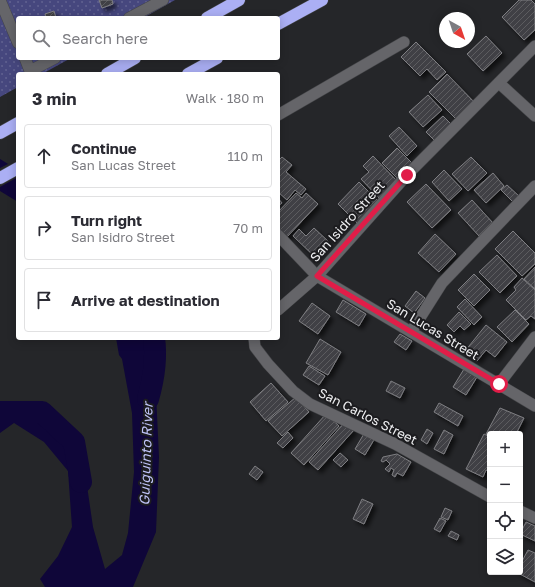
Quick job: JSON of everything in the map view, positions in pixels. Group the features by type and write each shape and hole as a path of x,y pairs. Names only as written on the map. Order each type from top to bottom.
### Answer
{"highway":[{"path":"211,16 239,0"},
{"path":"280,23 322,0"},
{"path":"110,72 131,60"},
{"path":"192,72 213,60"},
{"path":"0,133 16,124"},
{"path":"0,178 16,169"}],"street":[{"path":"0,0 16,38"},
{"path":"133,16 162,0"},
{"path":"280,114 404,42"},
{"name":"San Isidro Street","path":"280,308 317,276 407,175 535,46"},
{"path":"26,60 30,71 51,60"},
{"path":"499,83 535,116"},
{"path":"411,332 442,283 535,186"},
{"name":"San Lucas Street","path":"280,237 317,276 535,406"},
{"path":"499,384 535,338"},
{"name":"San Carlos Street","path":"254,340 255,347 268,364 310,404 394,444 487,495"},
{"path":"523,512 535,518"}],"shaded area":[{"path":"0,0 175,0 147,16 16,16 16,60 67,60 46,72 16,72 16,88 0,97"}],"water":[{"path":"0,159 16,169 16,201 0,191"},
{"path":"116,340 148,340 155,372 159,457 156,532 133,587 45,587 40,579 58,556 72,527 68,471 44,442 14,423 0,433 0,413 29,411 66,431 85,472 93,527 105,569 122,555 128,533 134,472 132,413 122,359 119,355"}],"pier":[{"path":"10,163 16,166 16,178 0,187 0,168"}],"building":[{"path":"99,0 112,0 113,4 102,8"},
{"path":"519,0 531,0 535,4 535,30 524,40 502,17"},
{"path":"54,11 55,16 46,16 45,14"},
{"path":"486,36 502,53 483,71 467,54"},
{"path":"416,42 446,72 437,80 427,69 420,76 401,57"},
{"path":"447,74 475,103 457,120 429,92"},
{"path":"428,95 442,110 423,127 409,112"},
{"path":"443,116 453,126 436,142 426,132"},
{"path":"399,127 417,146 407,156 389,136"},
{"path":"397,148 414,165 399,180 382,163"},
{"path":"373,156 398,182 380,199 361,179 369,172 363,166"},
{"path":"282,157 292,165 286,172 306,189 301,195 295,190 287,200 280,194 280,159"},
{"path":"471,157 487,173 468,191 452,174"},
{"path":"444,170 462,189 449,201 432,182"},
{"path":"493,173 504,186 486,203 474,190"},
{"path":"359,182 379,202 358,224 338,204"},
{"path":"426,184 451,210 432,228 407,202"},
{"path":"507,185 520,197 514,203 501,190"},
{"path":"296,193 302,198 306,193 318,204 286,238 280,232 280,210"},
{"path":"472,200 493,223 479,236 458,213"},
{"path":"314,228 329,242 315,257 293,236 299,229 306,236"},
{"path":"513,231 535,253 535,264 522,276 495,249"},
{"path":"435,234 456,254 439,272 418,253"},
{"path":"497,255 517,276 500,293 479,272"},
{"path":"535,267 535,289 524,279"},
{"path":"474,274 490,290 474,306 458,290"},
{"path":"522,278 535,290 535,319 531,316 526,320 506,300 516,290 514,287"},
{"path":"416,291 425,298 414,313 405,306"},
{"path":"465,299 482,317 474,325 457,307"},
{"path":"343,300 366,314 359,326 336,312"},
{"path":"312,303 330,316 318,334 299,321"},
{"path":"515,310 529,324 512,342 497,327"},
{"path":"459,312 471,324 464,330 460,326 454,332 447,325"},
{"path":"486,325 507,342 495,357 486,350 477,361 465,351"},
{"path":"400,334 412,341 406,350 394,342"},
{"path":"320,339 341,352 328,375 306,363"},
{"path":"309,366 325,376 319,385 303,375"},
{"path":"464,369 477,377 466,395 453,387"},
{"path":"391,381 405,388 400,398 386,391"},
{"path":"271,383 288,402 266,421 250,402"},
{"path":"296,397 309,412 282,436 268,421"},
{"path":"439,403 463,416 458,426 434,412"},
{"path":"500,408 524,418 518,431 488,431"},
{"path":"326,414 339,426 304,465 291,453"},
{"path":"345,422 354,430 318,470 309,462"},
{"path":"427,429 433,433 427,444 421,440"},
{"path":"444,430 453,435 444,454 434,449"},
{"path":"288,432 293,438 283,448 277,443"},
{"path":"365,432 375,438 365,455 355,449"},
{"path":"484,434 487,436 487,470 483,477 466,469"},
{"path":"340,453 348,460 341,467 333,460"},
{"path":"397,454 411,462 403,476 397,473 395,477 392,475 394,470 391,468 389,472 385,469 390,464 386,460 383,462 381,461 383,457"},
{"path":"255,466 263,472 257,480 249,474"},
{"path":"362,499 373,504 364,524 353,519"},
{"path":"445,508 452,511 448,520 441,517"},
{"path":"440,518 446,521 440,532 434,529"},
{"path":"526,522 535,526 535,541 523,535 523,528"},
{"path":"451,531 459,535 457,540 448,536"},
{"path":"528,550 535,553 535,582 522,575 523,575 523,559"}],"waterway":[{"name":"Guiguinto River","path":"148,399 154,368 154,340"},
{"name":"Guiguinto River","path":"0,412 42,412 74,442 81,482"}],"route":[{"path":"407,175 317,276 499,384"}]}
